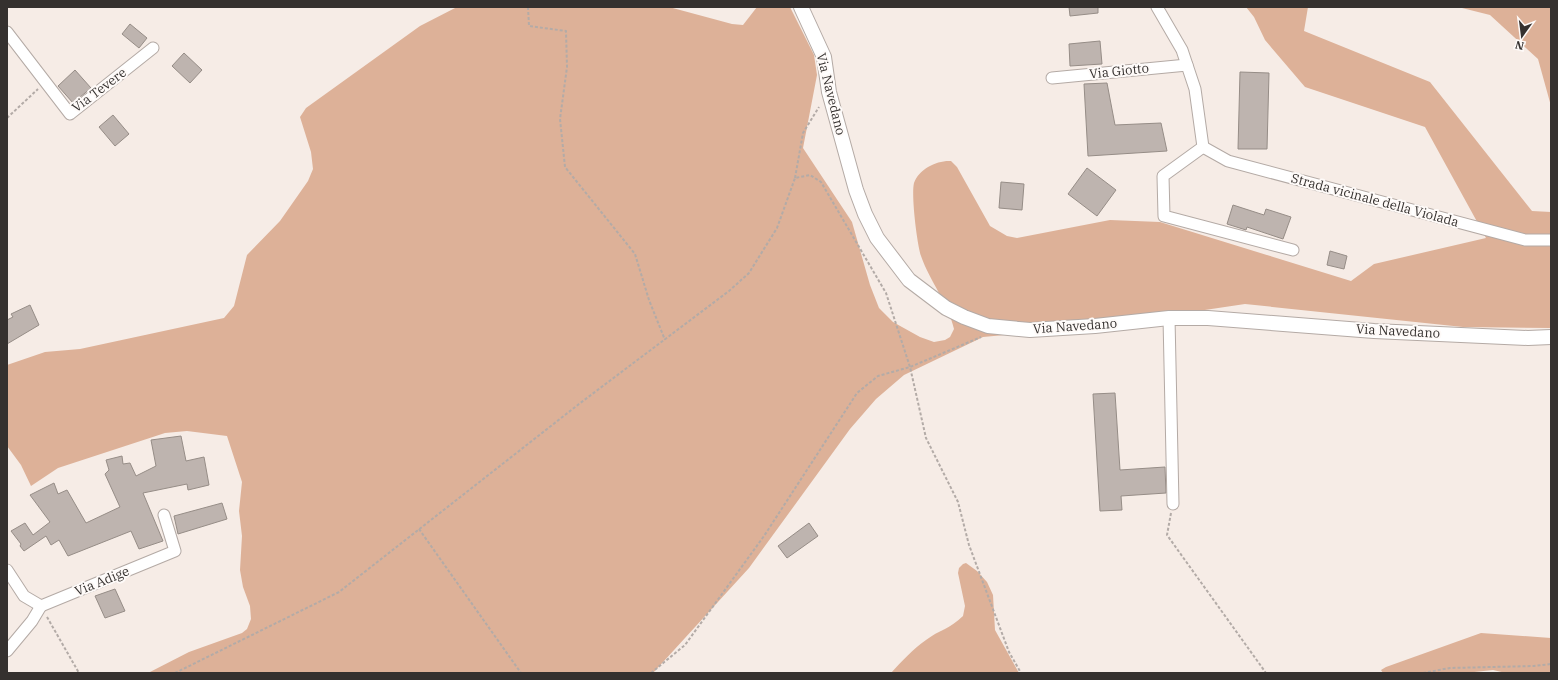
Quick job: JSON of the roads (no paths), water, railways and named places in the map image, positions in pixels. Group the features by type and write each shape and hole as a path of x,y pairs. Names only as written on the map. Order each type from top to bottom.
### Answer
{"street":[{"name":"Via Navedano","path":"801,7 824,57 828,92 856,190 865,214 877,238 909,280 928,296 946,308 964,317 988,326 1030,330 1095,326 1169,318 1208,318 1374,331 1528,338 1551,337"},
{"path":"1157,7 1182,50 1195,89 1203,147 1163,176 1164,216 1293,250"},
{"name":"Via Tevere","path":"7,32 70,114 153,48"},
{"name":"Via Giotto","path":"1052,78 1187,65"},
{"name":"Strada vicinale della Violada","path":"1203,147 1228,161 1235,163 1525,240 1551,240"},
{"path":"1169,318 1173,504"},
{"name":"Via Adige","path":"41,606 175,551 164,515"},
{"path":"7,570 24,596 41,606 32,621 7,651"}]}
